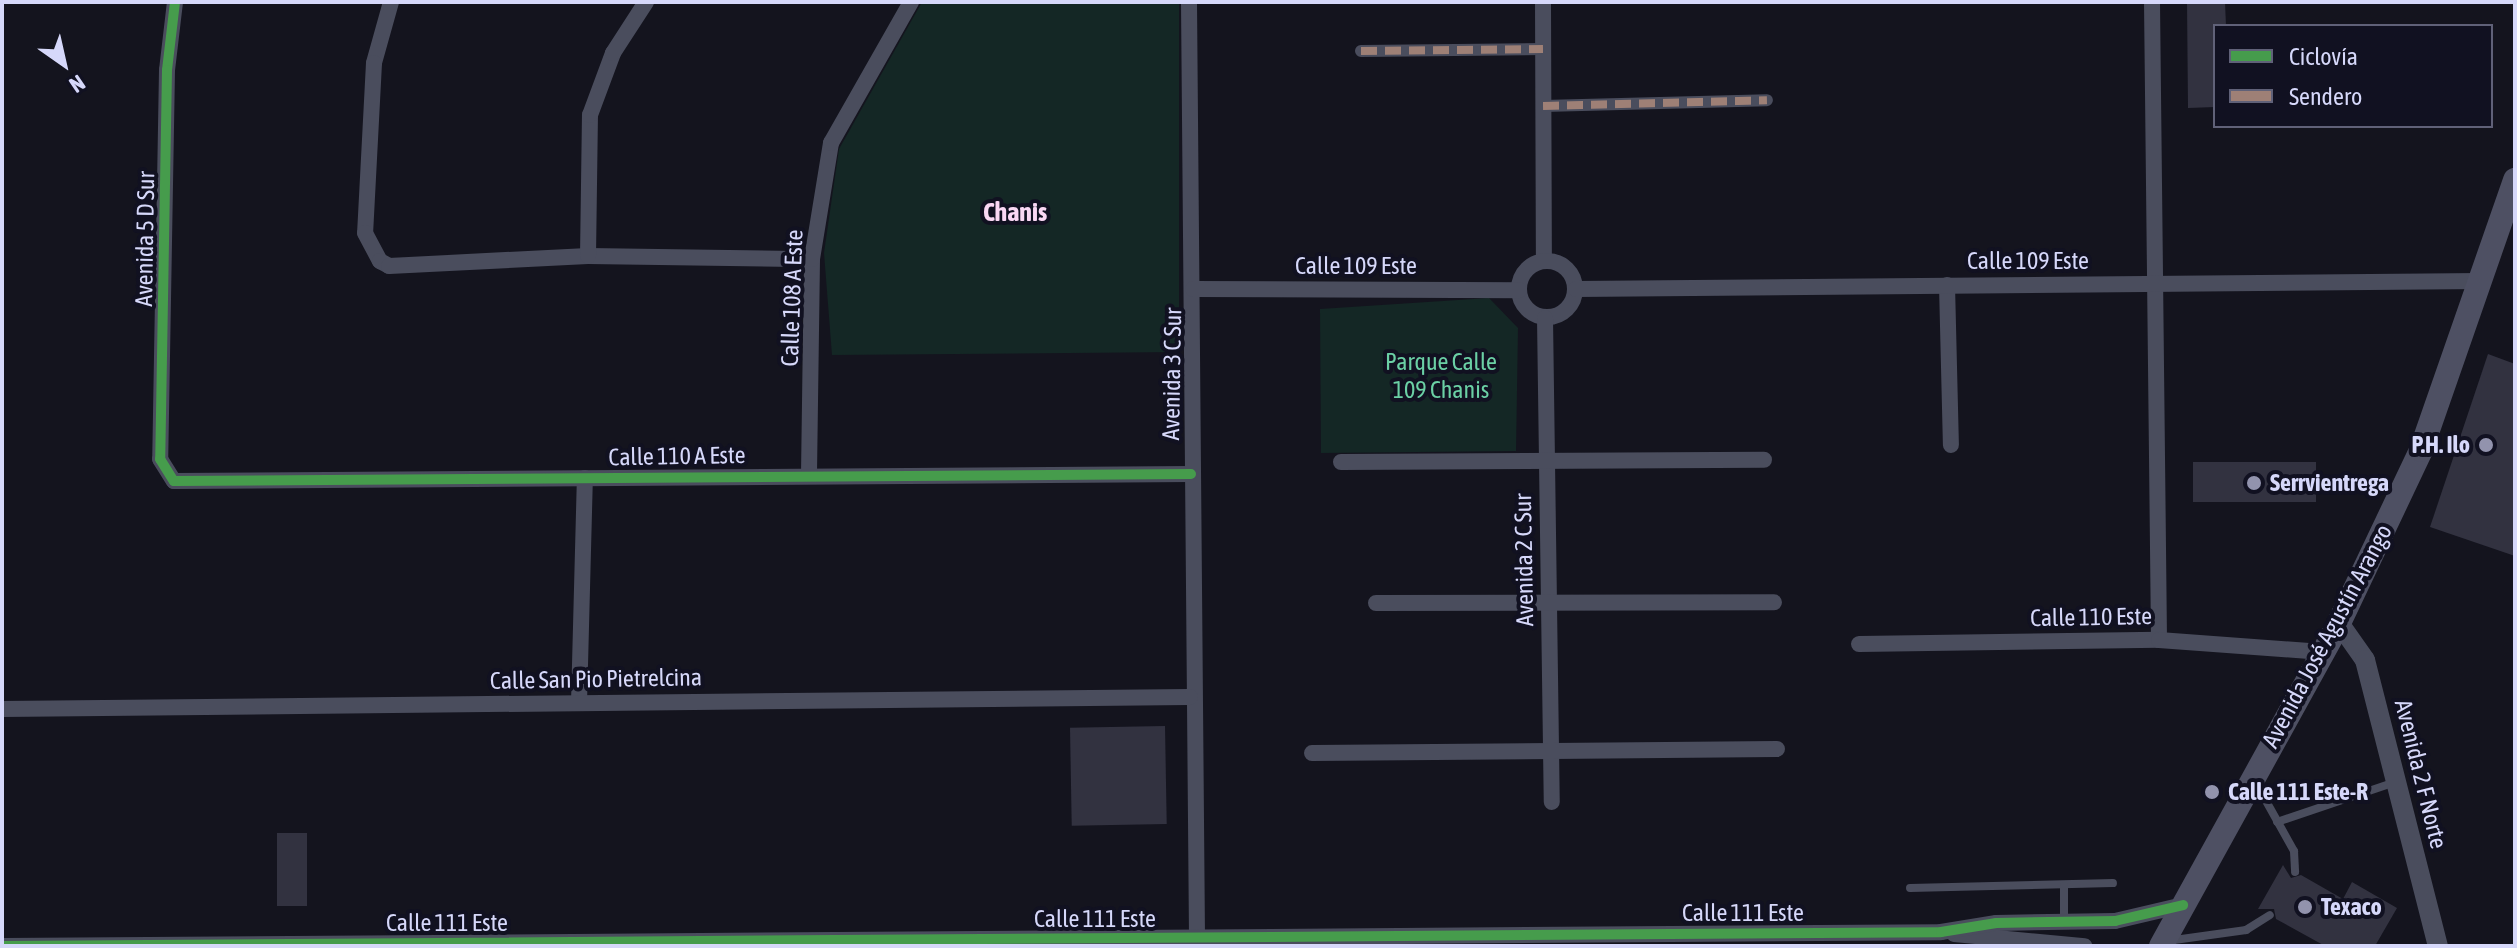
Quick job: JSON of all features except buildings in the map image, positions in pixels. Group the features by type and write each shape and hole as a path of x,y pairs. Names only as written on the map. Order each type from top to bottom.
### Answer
{"main road":[{"name":"Avenida José Agustín Arango","path":"2162,944 2339,623 2421,450 2515,180"}],"street":[{"name":"Avenida 5 D Sur","path":"167,475 160,459 167,70 175,2"},
{"path":"391,2 374,63 365,233 372,253 389,266 588,256 812,259"},
{"path":"588,256 590,115 613,53 646,2"},
{"name":"Calle 108 A Este","path":"809,474 812,259 831,143 911,2"},
{"name":"Avenida 3 C Sur","path":"1189,2 1193,289 1190,697 1197,938"},
{"path":"1543,2 1544,261"},
{"path":"2152,2 2159,640"},
{"path":"1361,51 1543,49"},
{"path":"1543,106 1767,100"},
{"path":"1544,261 1570,272 1576,289 1563,313 1545,318 1527,309 1519,290 1529,268 1544,261"},
{"name":"Calle 109 Este","path":"1576,289 2481,281"},
{"path":"1947,285 1951,445"},
{"name":"Calle 109 Este","path":"1193,289 1519,290"},
{"name":"Avenida 2 C Sur","path":"1545,318 1552,802"},
{"path":"1341,462 1764,460"},
{"name":"Calle 110 A Este","path":"167,475 183,484 809,474 1191,474"},
{"path":"579,703 585,478"},
{"path":"1376,603 1774,602"},
{"name":"Avenida 2 F Norte","path":"2339,623 2365,660 2438,946"},
{"name":"Calle 110 Este","path":"1859,644 2159,640 2323,652"},
{"name":"Calle San Pio Pietrelcina","path":"2,709 1190,697"},
{"path":"1312,753 1777,749"},
{"name":"Calle 111 Este","path":"4,946 1941,932 2115,921 2183,905"},
{"name":"Calle 111 Este","path":"1941,932 2084,946"}],"lane":[{"path":"2252,777 2294,851 2295,872"},
{"path":"2277,822 2396,782"},
{"path":"1910,888 2113,883"},
{"path":"2064,886 2064,922"},
{"path":"2162,944 2246,930 2270,915"}],"green space":[{"path":"922,2 1179,2 1179,352 832,355 824,253 839,149"},
{"name":"Parque Calle 109 Chanis","path":"1489,298 1518,328 1516,451 1321,453 1320,309"}],"marked path":[{"path":"1361,51 1543,49"},
{"path":"1543,106 1767,100"}],"cycle path":[{"path":"175,2 167,70 160,459 174,481 1191,474"},
{"path":"4,946 1941,932 1996,923 2115,921 2183,905"}],"place":[{"name":"P.H. Ilo","path":"2486,445"},
{"name":"Serrvientrega","path":"2254,483"},
{"name":"Calle 111 Este-R","path":"2212,792"},
{"name":"Texaco","path":"2305,907"}],"district":[{"name":"Chanis","path":"1015,213"}]}
